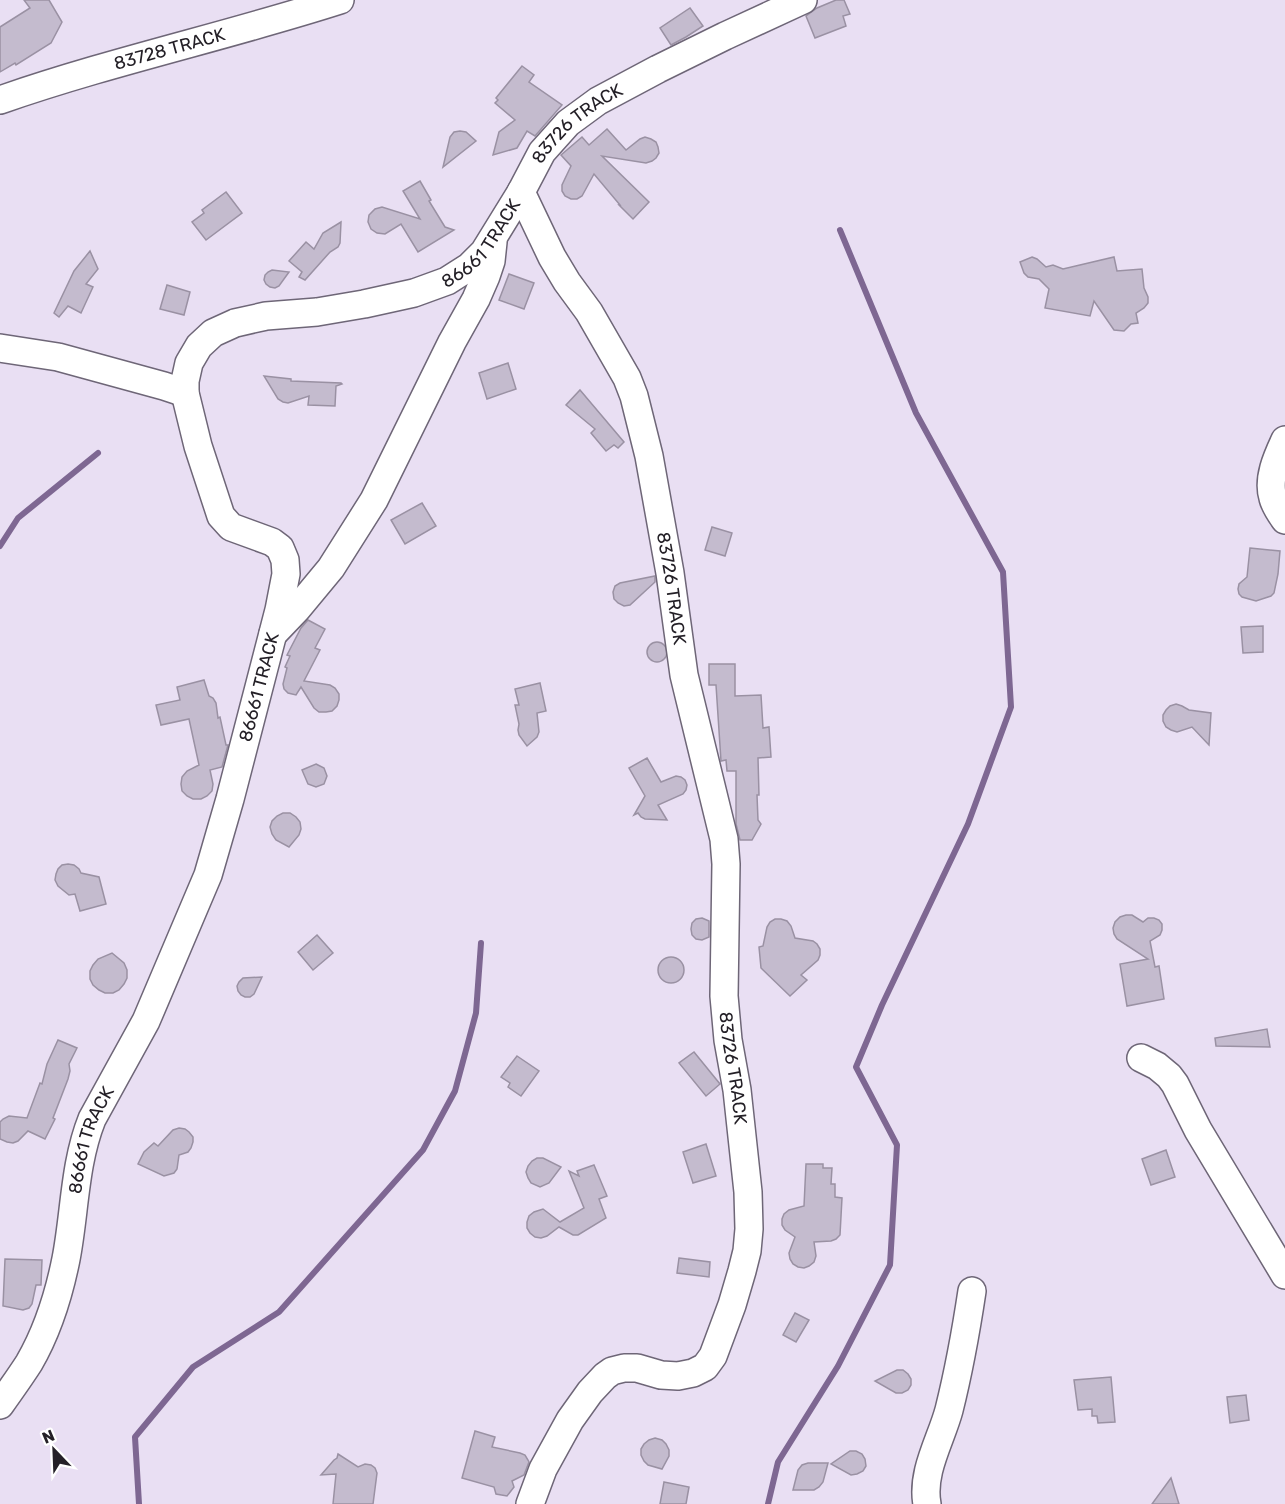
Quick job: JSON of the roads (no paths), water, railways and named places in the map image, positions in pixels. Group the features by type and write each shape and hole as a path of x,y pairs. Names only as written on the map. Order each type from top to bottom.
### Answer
{"street":[{"name":"83728 TRACK","path":"0,100 158,51 279,20 340,0"},
{"name":"83726 TRACK","path":"531,1504 543,1469 570,1420 605,1376 612,1371 624,1368 637,1368 661,1375 678,1376 693,1373 705,1367 713,1356 732,1305 747,1251 749,1229 748,1192 737,1089 728,1040 724,996 726,864 724,839 684,675 670,573 648,456 634,396 627,378 589,312 567,282 552,256 521,192 542,152 568,123 598,101 705,45 803,0"},
{"name":"86661 TRACK","path":"0,1405 29,1363 48,1321 58,1291 66,1259 85,1136 146,1021 208,875 230,799 286,574 285,560 280,548 272,542 231,526 221,516 201,456 185,393 189,363 199,346 213,333 235,323 266,316 317,312 364,304 414,293 447,281 469,267 484,252 521,192"},
{"path":"272,634 297,609 331,568 374,501 452,342 476,299 491,261 493,237"},
{"path":"0,348 58,357 185,393"},
{"path":"1285,440 1271,485 1272,497 1285,520"},
{"path":"1141,1058 1157,1066 1176,1084 1198,1130 1285,1275"},
{"path":"927,1504 926,1487 929,1471 949,1413 961,1361 972,1291"}],"waterway":[{"path":"768,1504 778,1462 838,1366 890,1265 897,1145 856,1067 882,1005 968,824 1011,707 1003,572 916,413 840,230"},
{"path":"0,546 18,518 98,453"},
{"path":"139,1504 135,1437 193,1367 279,1312 423,1150 455,1091 476,1013 481,943"}]}
